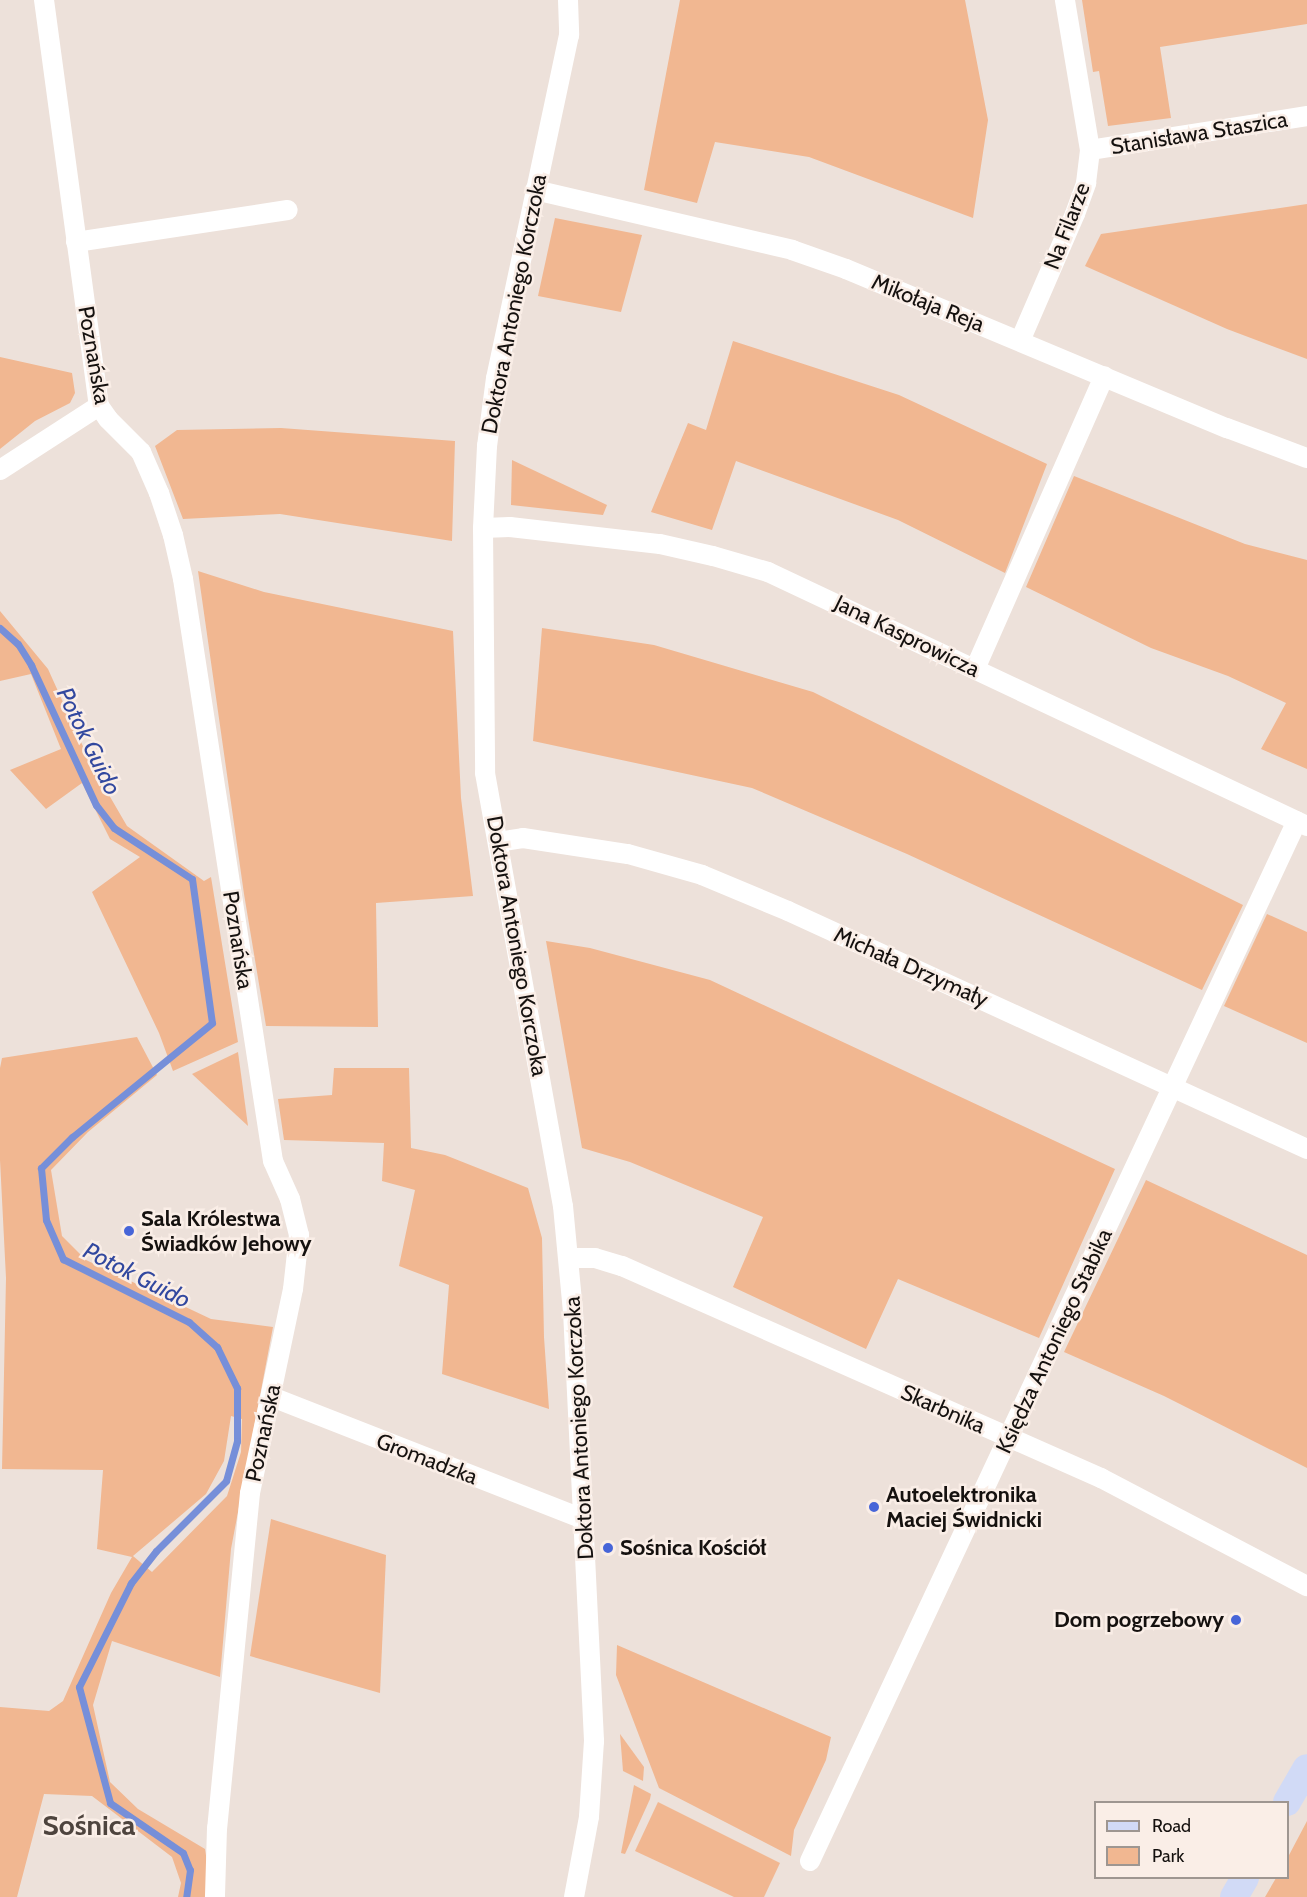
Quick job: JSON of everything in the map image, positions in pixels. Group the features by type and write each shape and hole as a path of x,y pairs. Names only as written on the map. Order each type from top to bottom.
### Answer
{"street":[{"name":"Poznańska","path":"44,0 99,405 108,419 141,452 159,493 172,535 184,591 273,1161 290,1199 299,1235 293,1289 250,1493 218,1828 215,1897"},
{"name":"Doktora Antoniego Korczoka","path":"568,0 568,35 496,378 487,446 483,528 485,773 563,1206 569,1258 594,1741 589,1817 574,1897"},
{"name":"Na Filarze","path":"1020,341 1086,183 1090,150 1065,0"},
{"name":"Stanisława Staszica","path":"1090,150 1307,116"},
{"name":"Mikołaja Reja","path":"535,190 792,250 846,269 1307,458"},
{"path":"76,242 288,210"},
{"path":"975,669 1104,376"},
{"path":"0,470 99,405"},
{"name":"Jana Kasprowicza","path":"483,528 510,527 660,544 768,572 1302,823"},
{"name":"Księdza Antoniego Stabika","path":"810,1860 1010,1439 1172,1086 1302,823"},
{"name":"Michała Drzymały","path":"498,842 524,838 628,854 702,875 788,911 1307,1149"},
{"name":"Skarbnika","path":"569,1258 595,1258 622,1266 1101,1478 1307,1586"},
{"name":"Gromadzka","path":"272,1397 584,1519"},
{"path":"1288,1801 1307,1768"},
{"path":"1234,1897 1244,1879"}],"green space":[{"path":"680,0 965,0 988,120 973,218 809,157 715,142 697,203 644,190"},
{"path":"1082,0 1307,0 1307,24 1160,47 1171,118 1108,126 1099,71 1093,72"},
{"path":"1307,204 1307,359 1227,329 1085,266 1101,234"},
{"path":"555,218 642,235 621,312 538,296"},
{"path":"733,341 899,395 1047,464 1005,573 898,520 736,461 712,530 651,512 688,423 706,430"},
{"path":"0,357 72,373 75,393 70,403 35,421 0,449"},
{"path":"281,428 455,441 452,541 280,514 183,519 155,446 177,430"},
{"path":"512,460 607,505 603,515 511,505"},
{"path":"1074,476 1245,544 1307,560 1307,769 1261,749 1286,703 1228,676 1151,648 1026,587"},
{"path":"198,571 264,592 453,631 461,798 473,896 376,903 378,1027 266,1026 244,894"},
{"path":"0,611 48,669 91,764 127,826 204,881 211,877 238,1042 173,1071 159,1033 92,892 140,857 110,839 82,783 46,809 10,770 61,749 31,674 0,681"},
{"path":"542,628 654,645 813,692 1243,905 1202,990 907,854 752,788 533,741"},
{"path":"1267,914 1307,932 1307,1043 1224,1006"},
{"path":"546,941 590,948 710,980 1115,1169 1039,1338 898,1279 866,1349 733,1287 763,1217 630,1162 582,1148"},
{"path":"137,1037 157,1075 88,1132 51,1170 62,1236 86,1260 211,1319 273,1327 231,1549 220,1677 112,1641 93,1705 110,1782 138,1809 205,1849 211,1897 178,1897 181,1883 172,1857 92,1796 44,1794 17,1897 0,1897 0,1707 49,1711 63,1701 111,1593 132,1557 97,1549 103,1470 2,1469 6,1278 0,1160 0,1068 2,1058","holes":["231,1416 242,1419 241,1452 227,1496 152,1572 133,1556 206,1494 224,1461"]},
{"path":"238,1052 248,1126 192,1074"},
{"path":"334,1068 409,1068 411,1148 445,1155 528,1188 542,1238 544,1337 549,1409 442,1374 449,1285 399,1266 415,1190 382,1181 384,1143 284,1140 278,1099 332,1095"},
{"path":"1146,1180 1307,1255 1307,1468 1164,1396 1064,1352"},
{"path":"271,1519 386,1555 380,1693 250,1656"},
{"path":"617,1645 831,1737 826,1760 794,1830 791,1856 659,1788 616,1675"},
{"path":"620,1734 644,1767 643,1781 623,1771"},
{"path":"634,1785 651,1794 625,1854 621,1853"},
{"path":"658,1802 780,1863 764,1897 734,1897 635,1851"},
{"path":"1307,1821 1307,1897 1265,1897 1275,1879 1289,1879 1289,1855"}],"waterway":[{"name":"Potok Guido","path":"0,628 18,644 31,665 96,805 114,828 192,879 212,1023 72,1137 41,1168 46,1220 63,1259 189,1322 217,1347 237,1388 237,1441 226,1481 156,1551 131,1583 79,1687 110,1803 183,1853 190,1870 186,1897"}],"place":[{"name":"Sala Królestwa Świadków Jehowy","path":"129,1231"},
{"name":"Autoelektronika Maciej Świdnicki","path":"874,1507"},
{"name":"Sośnica Kościół","path":"608,1548"},
{"name":"Dom pogrzebowy","path":"1236,1620"}],"district":[{"name":"Sośnica","path":"89,1825"}]}
